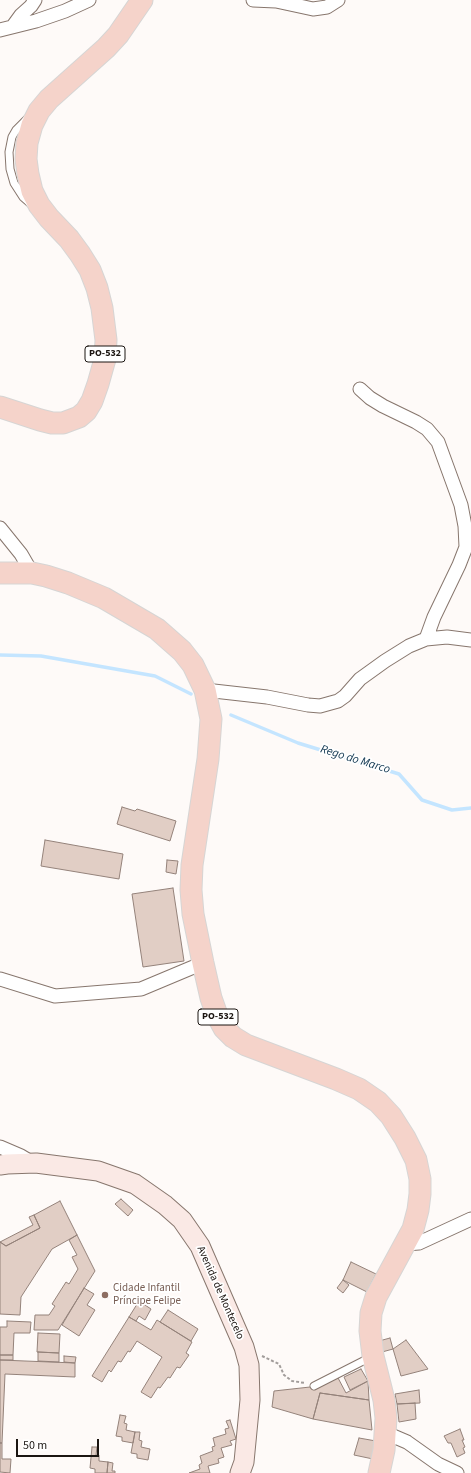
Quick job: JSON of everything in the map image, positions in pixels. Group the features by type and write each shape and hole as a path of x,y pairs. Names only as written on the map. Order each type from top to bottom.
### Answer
{"main road":[{"name":"PO-532","path":"0,407 40,420 52,423 63,423 79,417 92,401 105,359 106,340 105,322 97,288 90,270 80,254 69,239 39,206 32,191 28,174 26,159 27,143 32,125 39,111 49,99 106,48 118,35 142,0"},
{"name":"PO-532","path":"0,573 32,573 68,583 104,598 157,629 182,651 193,665 205,690 211,719 210,738 192,865 191,890 203,963 211,998 217,1015 224,1028 233,1037 246,1045 360,1089 378,1102 391,1116 405,1138 413,1155 420,1178 418,1210 413,1229 376,1297 372,1308 370,1331 373,1356 384,1400 386,1418 386,1433 379,1473"}],"street":[{"path":"13,26 35,0"},
{"path":"0,30 36,21 90,0"},
{"path":"253,0 276,1 313,9 327,7 338,0"},
{"path":"360,389 370,398 383,406 427,429 438,442 448,468 466,526 466,547 468,551 459,565 434,618 426,639"},
{"path":"0,528 21,554 32,573"},
{"path":"205,690 267,697 320,706 329,704 345,696 360,679 409,646 426,639 447,638 471,640"},
{"path":"0,979 55,996 142,989 203,963"},
{"path":"0,1147 21,1156 26,1164 0,1180"},
{"name":"Avenida de Montecelo","path":"0,1165 26,1164 98,1171 134,1184 165,1205 182,1220 200,1246 244,1347 249,1365 250,1400 244,1462 240,1473"},
{"path":"406,1244 419,1243 471,1219"},
{"path":"386,1433 407,1442 438,1464 457,1473"}],"lane":[{"path":"314,1386 373,1356"}],"path":[{"path":"244,1347 279,1364 284,1375 292,1381 314,1386"}],"building":[{"path":"122,807 135,811 137,809 176,821 170,841 117,824"},
{"path":"45,840 123,854 119,879 41,866"},
{"path":"167,860 178,861 176,874 166,872"},
{"path":"173,888 184,961 143,967 132,894"},
{"path":"121,1199 133,1210 128,1216 115,1204"},
{"path":"60,1201 77,1235 52,1249 21,1297 20,1315 0,1314 0,1242 6,1246 40,1228 34,1215"},
{"path":"34,1215 40,1228 6,1246 0,1242 33,1225 29,1217"},
{"path":"77,1235 95,1271 58,1330 34,1330 35,1315 49,1315 55,1306 52,1304 66,1282 69,1284 78,1269 72,1257 77,1255 69,1240"},
{"path":"351,1262 376,1274 367,1292 343,1280"},
{"path":"343,1280 349,1285 343,1293 337,1288"},
{"path":"84,1288 94,1294 87,1305 95,1310 79,1336 62,1325"},
{"path":"139,1301 151,1309 145,1320 139,1316 136,1321 129,1317"},
{"path":"168,1310 198,1329 191,1341 160,1322"},
{"path":"129,1317 151,1330 157,1320 192,1342 186,1353 189,1355 180,1368 177,1367 170,1378 168,1377 160,1388 158,1387 151,1398 141,1392 162,1357 137,1341 121,1362 118,1361 111,1372 109,1370 102,1382 92,1376"},
{"path":"7,1321 31,1322 30,1333 14,1333 13,1355 0,1355 0,1327 7,1327"},
{"path":"38,1333 60,1334 59,1353 37,1352"},
{"path":"390,1338 393,1349 382,1352 379,1341"},
{"path":"406,1340 428,1369 401,1376 393,1349"},
{"path":"38,1352 59,1353 59,1362 38,1361"},
{"path":"0,1355 13,1355 13,1360 0,1360"},
{"path":"64,1356 76,1357 75,1363 64,1362"},
{"path":"0,1360 75,1363 75,1377 5,1374 2,1443 0,1443"},
{"path":"361,1369 368,1381 350,1390 344,1377"},
{"path":"337,1376 346,1393 368,1381 369,1400 320,1393 313,1419 272,1407 274,1391 319,1386"},
{"path":"419,1390 420,1403 397,1404 395,1394"},
{"path":"320,1393 369,1400 372,1430 313,1419"},
{"path":"415,1403 416,1419 399,1422 397,1404"},
{"path":"120,1415 126,1416 124,1423 127,1424 126,1430 135,1432 133,1443 122,1441 122,1437 116,1436"},
{"path":"230,1420 236,1439 230,1441 232,1445 221,1448 224,1457 218,1459 219,1463 208,1466 210,1473 189,1473 200,1469 199,1465 202,1463 200,1456 213,1451 212,1447 215,1446 213,1438 226,1434 225,1429 229,1428 226,1421"},
{"path":"460,1429 464,1440 462,1440 465,1447 463,1448 465,1453 457,1457 451,1443 448,1443 444,1436"},
{"path":"135,1432 140,1432 139,1440 142,1441 141,1447 150,1449 148,1460 137,1458 137,1454 131,1453"},
{"path":"359,1438 376,1441 373,1459 354,1455"},
{"path":"0,1443 2,1443 2,1459 11,1459 10,1473 0,1472"},
{"path":"92,1447 97,1447 96,1455 99,1455 99,1461 108,1462 107,1473 95,1473 95,1469 90,1468"},
{"path":"108,1462 113,1463 112,1471 115,1471 115,1473 107,1473"}],"waterway":[{"name":"Rego do Marco","path":"0,655 41,656 155,676 191,694"},
{"name":"Rego do Marco","path":"231,715 298,743 399,774 422,800 452,810 471,808"}],"place":[{"name":"Cidade Infantil Príncipe Felipe","path":"105,1295"}]}
